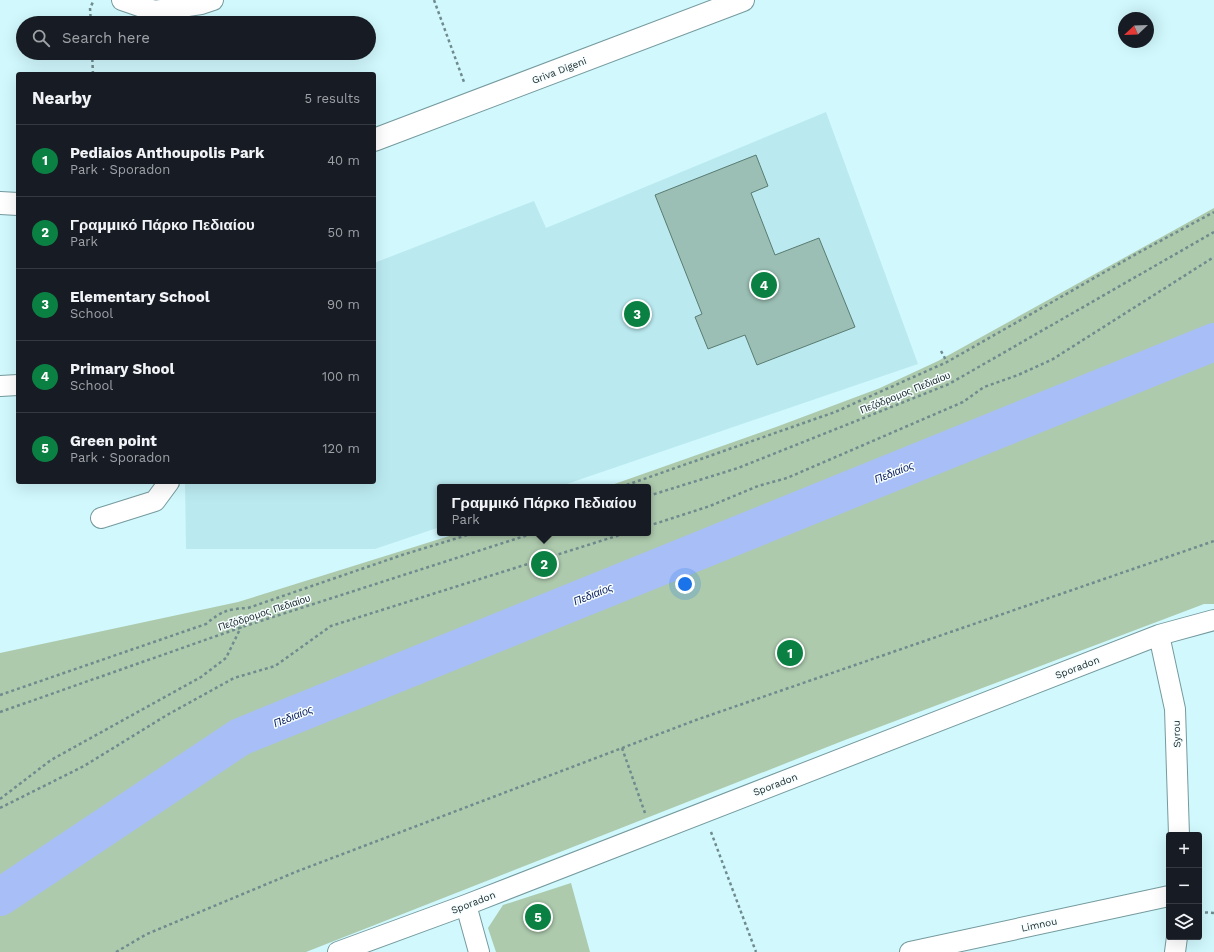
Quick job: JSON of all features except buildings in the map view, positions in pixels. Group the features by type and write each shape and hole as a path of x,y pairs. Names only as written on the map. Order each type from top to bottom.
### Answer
{"street":[{"path":"122,0 154,11 201,4 213,0"},
{"name":"Griva Digeni","path":"376,139 743,0"},
{"path":"0,203 16,204"},
{"path":"0,386 16,385"},
{"path":"101,518 155,501 168,484"},
{"name":"Sporadon","path":"338,952 466,905 1159,635 1214,620"},
{"name":"Syrou","path":"1159,635 1175,709 1179,832"},
{"name":"Limnou","path":"921,950 1166,897"},
{"path":"466,905 479,952"},
{"path":"1175,952 1177,940"}],"path":[{"path":"91,16 90,8 94,0"},
{"path":"434,0 471,104"},
{"path":"92,60 93,72"},
{"path":"630,484 835,412 947,362 1138,253 1214,212"},
{"name":"Πεζόδρομος Πεδιαίου","path":"651,495 738,468 949,384 1214,232"},
{"path":"651,525 710,506 758,486 787,478 963,402 984,386 1018,375 1053,359 1214,257"},
{"path":"941,350 947,362"},
{"path":"0,695 206,624 220,612 248,608 402,555 464,536"},
{"name":"Πεζόδρομος Πεδιαίου","path":"0,712 242,627 525,536"},
{"path":"0,808 84,766 167,715 234,678 275,666 331,626 616,536"},
{"path":"116,952 147,934 298,870 696,720 1214,541"},
{"path":"0,799 51,760 201,677 226,658 242,627"},
{"path":"622,748 652,832"},
{"path":"704,812 756,952"},
{"path":"1202,912 1214,913"}],"shaded area":[{"path":"826,112 918,364 567,484 437,484 437,528 375,549 186,549 185,484 376,484 376,262 534,201 546,228"}],"green space":[{"path":"1214,208 1214,604 1204,604 845,740 306,952 0,952 0,653 238,602 449,536 651,536 651,484 614,484 776,427 880,388 938,361"},
{"path":"571,883 590,952 496,952 488,928 503,905"}],"waterway":[{"name":"Πεδιαίος","path":"0,897 240,737 1214,342"}],"place":[{"name":"Primary Shool","path":"764,285"},
{"name":"Elementary School","path":"637,314"},
{"name":"Γραμμικό Πάρκο Πεδιαίου","path":"544,564"},
{"name":"Pediaios Anthoupolis Park","path":"790,653"},
{"name":"Green point","path":"538,917"}]}
